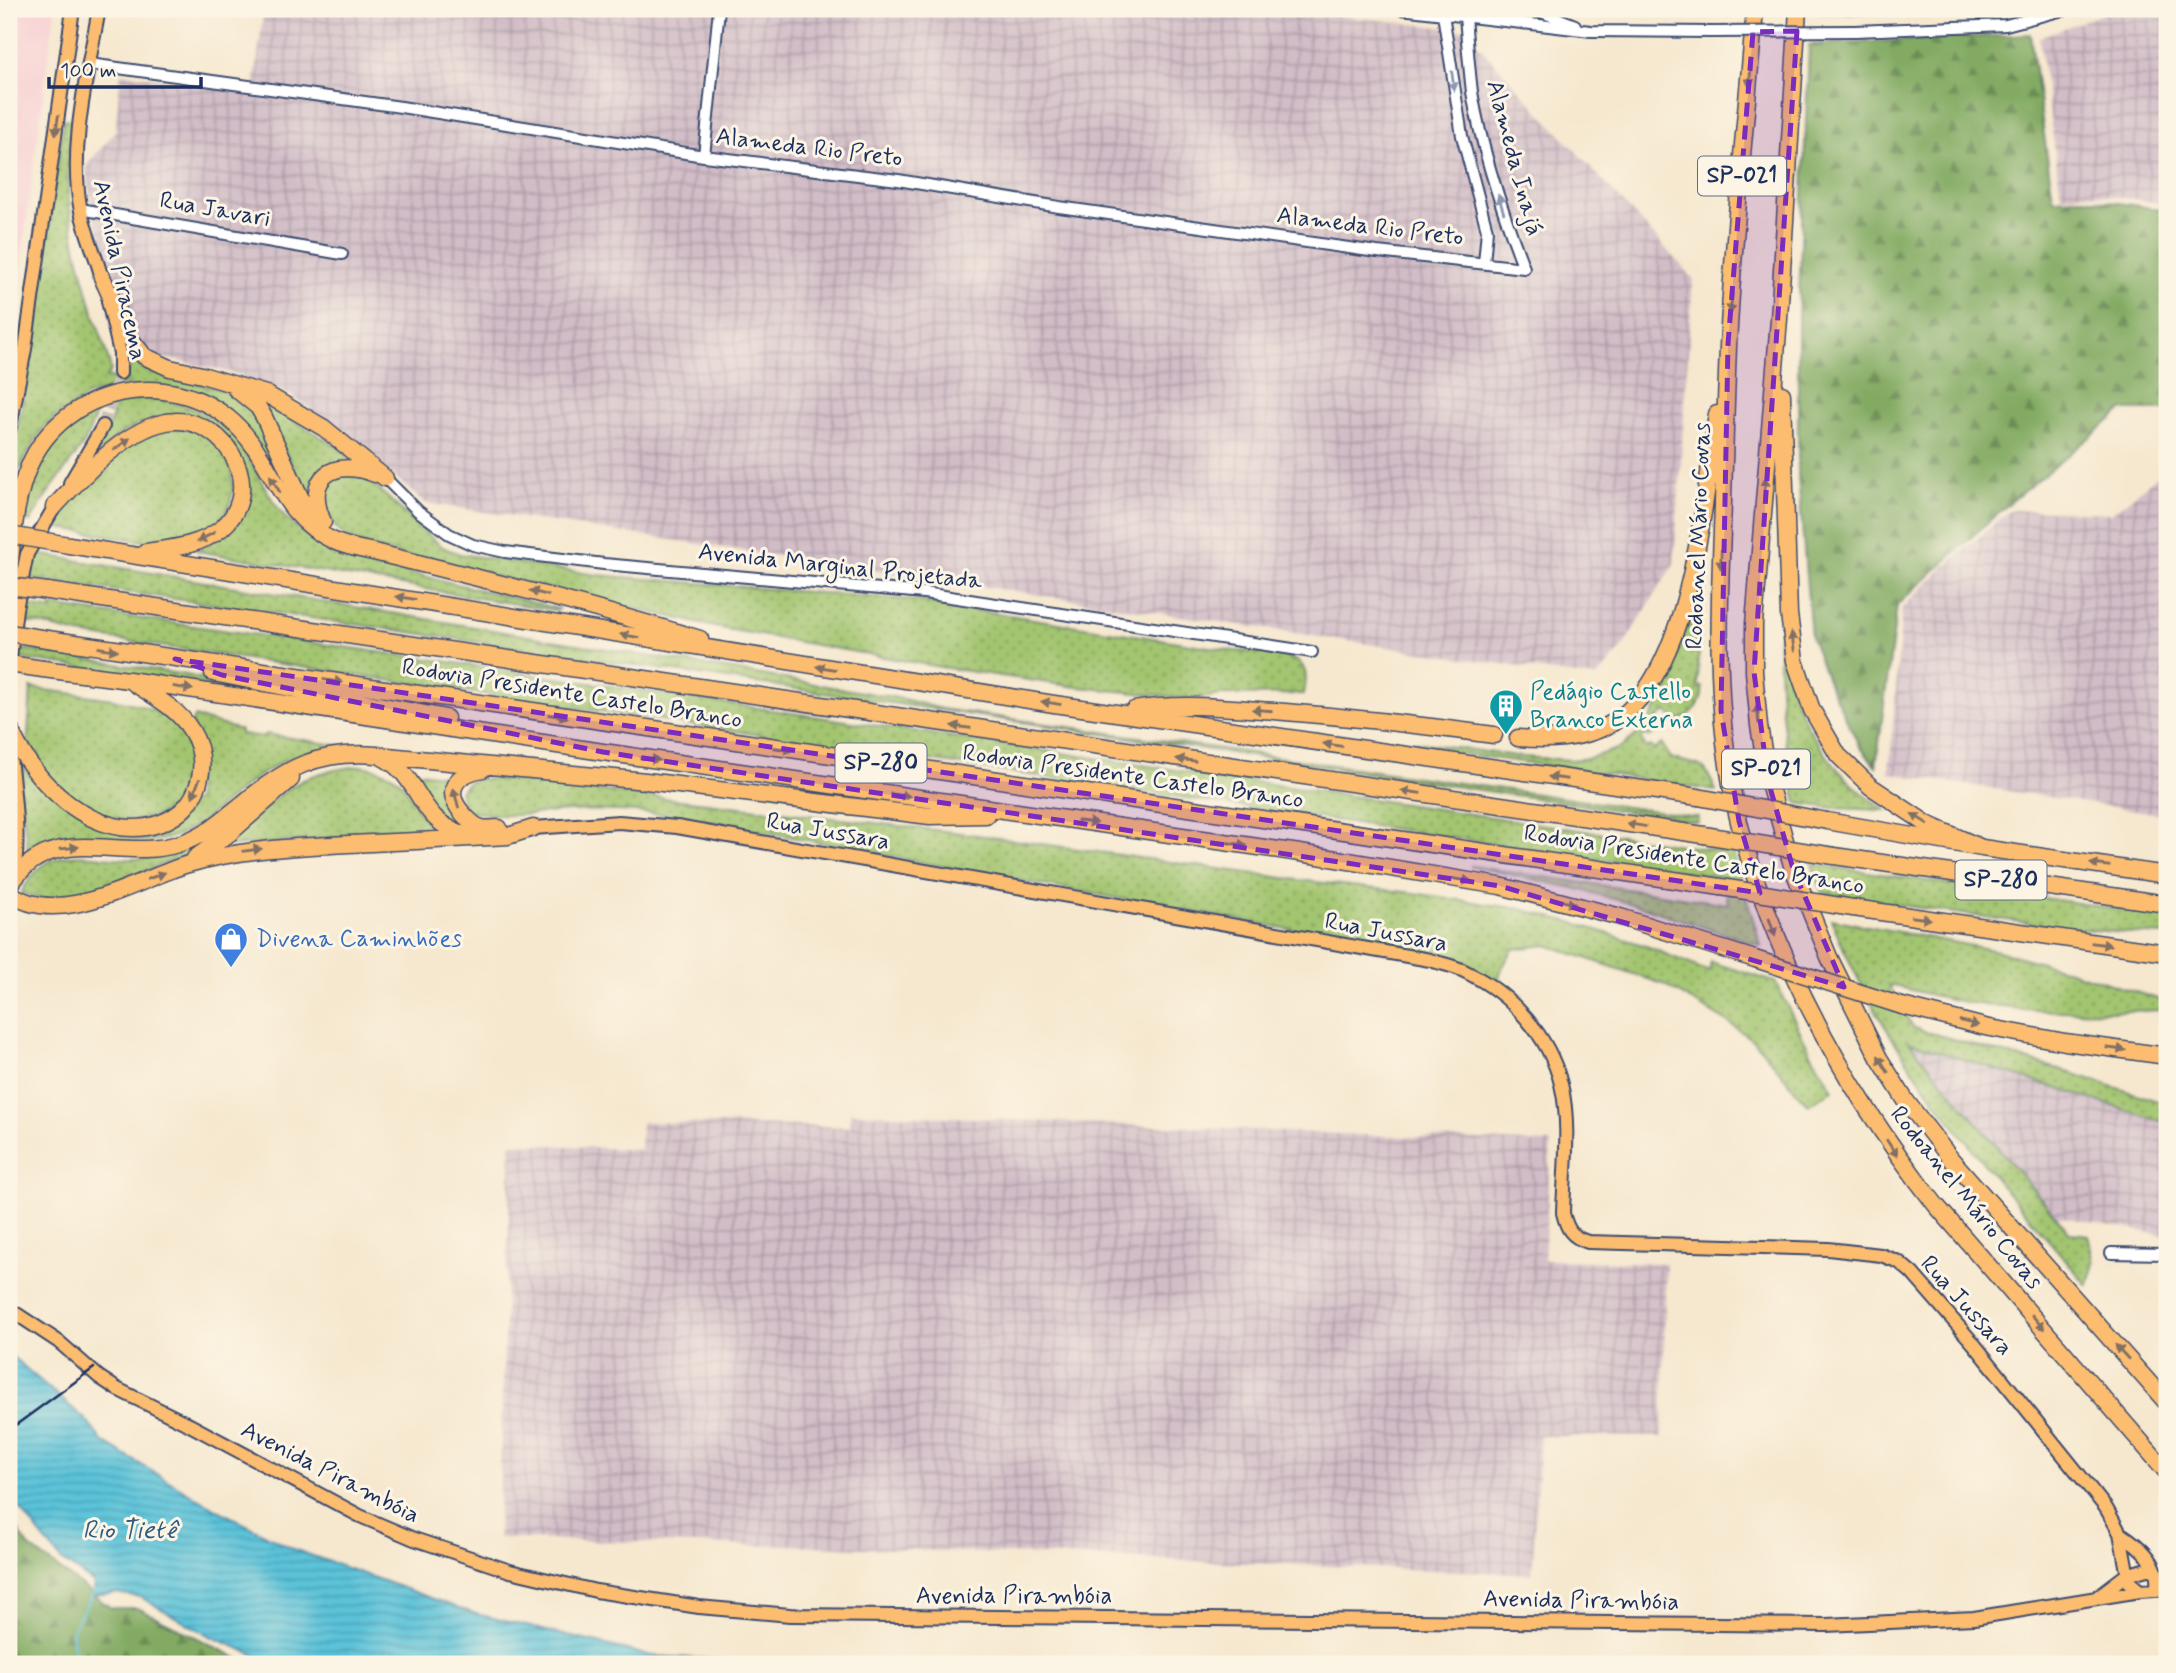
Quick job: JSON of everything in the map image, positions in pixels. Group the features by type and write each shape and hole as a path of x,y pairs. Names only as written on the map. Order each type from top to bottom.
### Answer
{"highway":[{"name":"Rodoanel Mário Covas","path":"1755,9 1728,344 1718,653 1727,765 1739,821 1776,940 1806,1003 1843,1072 1903,1164 2167,1472"},
{"name":"Rodoanel Mário Covas","path":"1798,9 1779,319 1754,624 1754,672 1768,780 1793,869 1835,968 1879,1058 1906,1101 1951,1159 2167,1403"},
{"path":"102,276 129,337 144,356 170,368 266,394 349,446 385,478"},
{"path":"1779,319 1789,614 1795,661 1812,710 1838,755 1870,786 1927,824 1982,848"},
{"path":"1518,738 1560,738 1594,731 1608,725 1633,706 1654,679 1679,621 1690,580 1728,344"},
{"path":"227,382 250,400 264,417 302,501 328,537"},
{"path":"9,570 22,488 30,464 44,439 63,419 99,398 130,390 171,391 187,396 235,424 294,513 328,537 572,601 770,660"},
{"path":"54,507 109,453 143,430 175,421 203,426 225,442 237,463 240,490 231,517 223,527 197,543 131,554"},
{"path":"328,537 316,498 320,481 331,472 349,467 360,468 385,478"},
{"path":"9,535 463,607 770,660 1698,797 1982,848 2167,875"},
{"name":"Rodovia Presidente Castelo Branco","path":"9,586 2167,904"},
{"name":"Rodovia Presidente Castelo Branco","path":"9,633 2167,953"},
{"path":"175,659 192,668 222,675 564,740 603,752"},
{"path":"9,665 129,680 1300,853 1500,886 1617,916 1902,1006 1985,1027 2065,1042 2167,1056"},
{"path":"9,726 22,753 42,782 68,804 90,816 130,829 159,824 186,808 195,793 202,759 192,731 183,719 129,680"},
{"path":"1119,713 1161,707 1238,709 1354,718 1494,734"},
{"path":"533,828 508,836 243,851 185,865 102,896 62,906 44,907 16,898 10,887 29,861 53,850 84,847 160,849 197,837 216,826 281,774 296,766 339,754 377,755 646,781 930,816 1020,812"},
{"path":"185,865 229,833 291,779 339,754"},
{"path":"377,755 391,761 406,776 434,818 450,830 478,838"},
{"path":"494,768 476,770 459,779 453,792 457,807 469,821 480,828 533,828"}],"main road":[{"path":"9,432 24,349 73,9"},
{"name":"Avenida Piracema","path":"99,9 77,149 80,209 102,276 120,353 120,373"},
{"path":"9,665 22,570 27,554 103,426"},
{"path":"9,747 15,840 10,887"},
{"name":"Rua Jussara","path":"533,828 619,822 677,827 1430,960 1463,970 1489,984 1522,1014 1546,1047 1555,1065 1562,1085 1564,1104 1563,1213 1567,1228 1573,1236 1588,1242 1828,1249 1881,1255 1899,1262 1912,1273 1983,1354 2106,1508 2120,1533 2126,1575"},
{"name":"Avenida Pirambóia","path":"9,1309 59,1342 117,1389 360,1516 414,1539 510,1571 648,1600 803,1615 1813,1625 1974,1619 2140,1591"},
{"name":"Rua Jussara","path":"2120,1533 2161,1568"},
{"path":"2126,1575 2131,1585 2140,1591 2162,1590 2158,1580 2161,1568"},
{"name":"Avenida Pirambóia","path":"2089,1601 2126,1575 2161,1568"}],"street":[{"path":"704,156 719,9"},
{"path":"1401,9 1443,14 1465,12 1591,31 1712,32 1855,31 2006,25 2067,9"},
{"path":"1534,9 1591,31"},
{"name":"Alameda Inajá","path":"1465,12 1472,91 1479,127 1503,210 1524,268"},
{"name":"Alameda Inajá","path":"1443,14 1462,135 1487,230 1484,263"},
{"name":"Alameda Rio Preto","path":"89,64 401,107 704,156 898,180 1059,207 1377,253 1524,268"},
{"name":"Rua Javari","path":"80,209 342,254"},
{"name":"Avenida Marginal Projetada","path":"385,478 418,511 449,534 473,545 505,552 604,564 924,593 1312,652"},
{"path":"2111,1253 2167,1254"}],"highlighted area":[{"path":"1797,31 1754,672 1768,780 1793,869 1844,987 1500,886 603,752 222,675 175,659 1760,893 1739,821 1721,711 1728,344 1753,32"}],"shaded area":[{"path":"9,9 55,9 9,351"},
{"path":"264,9 1283,9 1464,30 1693,278 1674,564 1620,651 1596,678 425,503 340,430 290,395 230,372 159,357 139,345 125,325 102,257 85,167 115,132 121,73 253,93"},
{"path":"2117,9 2167,9 2167,204 2090,193 2061,196 2039,37"},
{"path":"2167,468 2167,815 1889,773 1902,608 1944,567 2010,510 2112,513"},
{"path":"1908,1041 2167,1123 2167,1236 2057,1216"},
{"path":"850,1113 1551,1143 1544,1260 1666,1263 1662,1437 1540,1436 1532,1574 786,1545 498,1538 511,1143 640,1150 641,1122 850,1127"}],"green space":[{"path":"1820,9 1998,9 1820,13"},
{"path":"2030,34 2053,199 2085,198 2167,210 2167,410 2123,410 2007,505 1897,605 1876,766 1860,747 1828,682 1811,637 1798,476 1798,319 1809,45"},
{"path":"64,119 73,120 68,163 72,224 80,264 111,370 106,378 126,380 129,356 145,370 223,390 238,398 254,412 289,494 227,413 126,385 89,395 54,418 42,430 24,459 15,481 10,510 9,452 24,394"},
{"path":"256,397 347,453 350,458 327,466 317,473 309,498"},
{"path":"142,398 165,400 191,408 211,417 225,428 237,440 275,504 286,518 316,544 335,553 370,563 559,609 558,611 197,551 215,540 244,486 219,431 141,423 122,433 94,457 92,455 114,415 98,409 85,442 30,522 20,520 37,460 65,426 94,407"},
{"path":"178,426 199,430 226,455 232,470 233,491 229,507 219,524 190,540 156,543 47,526 60,508 135,439"},
{"path":"331,475 358,475 374,485 444,548 460,554 597,575 920,601 1234,651 1272,654 1291,658 1303,667 1306,677 1304,694 1221,695 1193,699 1070,686 940,667 715,627 363,546 344,535 333,524 321,489"},
{"path":"32,553 903,699 942,709 1698,817 1698,822 27,578"},
{"path":"1700,577 1698,686 1702,687 1701,699 1688,716 1677,721 1666,711 1657,719 1663,728 1640,739 1647,748 1651,746 1654,750 1662,744 1671,758 1703,768 1716,791 1313,733 1409,741 1522,757 1571,760 1590,758 1620,748 1645,728 1668,687"},
{"path":"25,605 51,610 52,606 442,661 1733,853 1761,946 1643,907 1574,888 1470,866 1728,904 1725,878 79,634 22,622"},
{"path":"1779,635 1792,688 1812,734 1826,756 1843,775 1885,810 1797,803 1782,720"},
{"path":"17,648 185,675 334,704 16,658"},
{"path":"31,688 113,699 157,712 180,730 191,752 191,775 182,795 165,811 141,819 112,817 71,798 27,750"},
{"path":"194,717 240,730 240,734 265,737 266,734 348,747 313,751 269,769 197,825 175,836 149,841 68,838 28,852 16,756 29,775 124,832 197,800 192,721"},
{"path":"362,766 380,770 401,782 417,809 435,831 232,846 229,843 238,832 293,786 315,775"},
{"path":"410,771 451,776 445,801 449,813 457,823 455,826 440,818"},
{"path":"502,779 977,835 1520,909 1646,946 1709,972 1711,962 1775,982 1833,1090 1808,1105 1756,1043 1731,1024 1663,984 1547,945 1513,949 1502,968 1497,985 1433,955 967,871 694,818 616,811 508,815 472,811 470,813 464,807 460,792 469,782"},
{"path":"221,827 196,851 85,895 48,901 21,893 34,874 48,862 62,857 78,855 152,858 179,850"},
{"path":"1812,864 2167,916 2167,935 2037,924 1822,893"},
{"path":"1831,919 1998,951 2167,1002 2167,1010 2025,1009 1967,1002 1889,985 1913,1028 2055,1068 2167,1104 2167,1123 1909,1042 2070,1233 2088,1235 2094,1264 2087,1285 1978,1157 1911,1066 1880,1019"},
{"path":"9,1514 27,1545 111,1608 138,1608 249,1664 9,1664"}],"water":[{"name":"Rio Tietê","path":"9,1354 85,1419 103,1442 214,1508 293,1549 476,1614 652,1656 807,1664 276,1664 208,1635 140,1597 116,1593 92,1596 94,1583 60,1559 9,1495"}],"waterway":[{"path":"76,1664 71,1633 93,1593"}],"tunnel":[{"path":"103,426 120,373"}],"railway":[{"path":"9,1430 94,1368"}],"place":[{"name":"Pedágio Castello Branco Externa","path":"1506,736"},
{"name":"Divena Caminhões","path":"231,969"}]}
